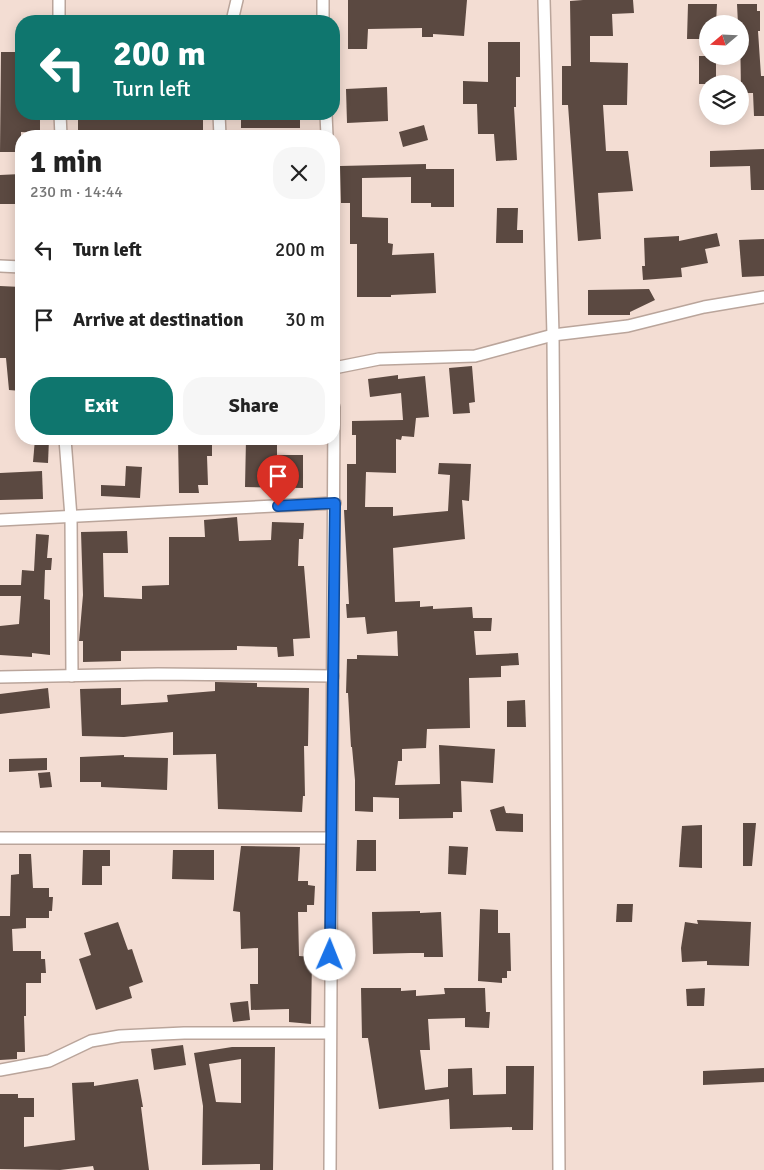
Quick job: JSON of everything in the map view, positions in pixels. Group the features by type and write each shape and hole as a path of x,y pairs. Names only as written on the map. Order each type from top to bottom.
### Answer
{"street":[{"path":"59,0 59,15"},
{"path":"233,15 237,0"},
{"path":"323,0 323,15"},
{"path":"544,0 553,335 559,1170"},
{"path":"0,266 15,267"},
{"path":"340,367 379,359 475,356 553,335 628,326 704,307 764,297"},
{"path":"65,445 71,517 72,676"},
{"path":"330,1170 334,445"},
{"path":"0,520 335,503"},
{"path":"0,677 333,676"},
{"path":"0,838 332,838"},
{"path":"0,1070 49,1062 91,1041 120,1036 184,1033 330,1033"}],"building":[{"path":"348,0 467,0 464,36 433,34 433,37 422,37 422,28 368,29 367,49 348,49"},
{"path":"633,0 634,13 612,14 613,36 590,36 590,62 628,63 627,105 603,105 606,151 628,151 633,191 598,193 601,239 578,241 568,105 562,105 562,66 571,66 570,1"},
{"path":"688,4 717,4 716,15 699,15 699,39 687,39"},
{"path":"737,4 757,4 757,11 760,11 760,31 758,31 761,76 764,76 764,116 754,116 753,93 749,93 749,75 741,75 741,65 749,65 749,15 738,15"},
{"path":"488,42 520,42 520,77 516,77 516,107 514,107 517,160 496,161 494,134 478,134 477,104 463,104 463,81 488,82"},
{"path":"1,52 15,52 15,120 40,120 40,130 15,130 15,152 0,152"},
{"path":"699,65 716,65 716,75 699,75"},
{"path":"387,87 388,121 347,123 346,89"},
{"path":"78,120 203,120 203,130 78,130"},
{"path":"241,120 300,120 300,128 241,128"},
{"path":"424,125 428,140 403,147 399,132"},
{"path":"764,149 764,190 751,190 750,166 710,167 710,151"},
{"path":"426,164 426,169 454,169 454,207 431,207 431,203 411,203 411,177 362,178 362,217 388,218 388,243 393,244 392,255 434,253 436,293 391,295 391,297 357,297 357,244 350,244 350,203 341,203 340,166"},
{"path":"15,174 15,204 0,204 0,175"},
{"path":"497,208 518,208 517,230 523,230 523,243 496,243"},
{"path":"717,233 720,246 705,249 708,263 681,268 682,277 643,280 642,266 645,266 644,238 679,236 679,241"},
{"path":"764,239 764,276 742,277 739,240"},
{"path":"0,286 15,287 15,390 9,390 6,358 0,358"},
{"path":"649,289 655,300 630,312 630,315 588,315 588,290"},
{"path":"472,366 475,402 469,403 470,413 453,414 449,368"},
{"path":"398,375 398,379 425,376 429,417 416,418 414,437 402,436 401,440 396,439 396,473 366,472 365,507 393,507 393,516 448,511 450,475 438,474 439,463 471,464 469,501 462,500 465,539 393,548 395,602 420,601 420,607 433,606 433,609 472,607 473,618 492,618 491,631 474,631 476,655 518,653 519,665 501,666 501,677 469,678 470,728 427,729 426,748 402,749 402,761 398,761 395,785 440,784 439,745 495,749 493,783 461,781 462,812 453,812 453,818 399,819 399,798 373,797 373,812 355,811 355,780 348,693 346,693 347,659 357,659 357,655 398,656 397,631 367,634 365,617 347,618 346,604 349,604 344,510 347,510 347,464 356,464 356,435 352,435 352,421 403,420 401,393 370,397 368,379"},
{"path":"34,445 49,445 48,463 33,462"},
{"path":"178,445 212,445 212,456 207,456 208,485 198,485 199,493 179,493"},
{"path":"246,445 277,445 277,455 303,455 303,488 245,487"},
{"path":"126,466 142,467 140,498 101,496 101,485 125,486"},
{"path":"42,471 43,499 0,500 0,473"},
{"path":"237,517 239,541 271,540 272,522 304,523 303,539 299,539 298,566 304,566 310,638 293,639 294,656 278,657 277,647 237,646 237,650 121,651 121,661 83,662 83,641 79,641 83,595 81,532 127,531 128,553 103,553 104,597 142,599 142,586 169,585 169,537 205,537 204,520"},
{"path":"36,534 49,535 47,558 52,558 51,570 45,570 44,599 50,600 50,655 32,653 32,657 0,655 0,626 19,624 21,596 0,596 0,585 21,585 22,570 34,571"},
{"path":"215,682 257,683 257,687 309,688 308,746 304,746 305,796 303,796 302,812 218,809 216,754 173,755 173,732 124,737 82,736 80,689 121,688 121,705 168,702 167,695 215,691"},
{"path":"48,688 50,708 0,714 0,694"},
{"path":"525,700 526,727 507,727 507,701"},
{"path":"124,755 124,757 168,758 167,790 101,787 101,782 80,782 80,757"},
{"path":"47,758 47,770 9,772 9,759"},
{"path":"50,772 52,787 40,788 38,773"},
{"path":"504,806 506,813 523,814 523,832 496,831 490,810"},
{"path":"743,823 756,823 752,866 743,866"},
{"path":"702,825 702,868 679,867 682,826"},
{"path":"357,840 376,840 376,871 356,871"},
{"path":"241,846 300,847 298,881 308,881 308,885 315,886 314,905 307,905 307,912 298,912 299,956 312,957 311,1024 289,1022 289,1009 251,1010 250,984 258,984 258,948 241,949 240,912 233,911"},
{"path":"449,846 468,847 466,875 448,874"},
{"path":"83,850 110,850 110,866 102,866 102,885 82,885"},
{"path":"173,850 214,850 214,880 172,879"},
{"path":"19,854 31,854 33,888 49,888 49,897 53,897 52,911 49,911 49,918 26,918 26,928 12,929 13,951 41,951 41,959 45,959 46,973 41,973 41,983 26,983 26,1016 24,1016 25,1052 17,1052 17,1059 0,1060 0,916 10,916 11,875 19,874"},
{"path":"617,904 633,904 632,922 616,922"},
{"path":"480,909 498,910 498,933 510,933 511,971 507,971 507,978 502,978 502,983 478,981"},
{"path":"420,911 420,913 441,912 443,957 424,957 424,953 373,954 372,912"},
{"path":"697,920 751,922 749,966 707,965 707,961 682,962 681,948 685,922 698,924"},
{"path":"118,922 128,950 132,949 143,982 129,987 132,998 96,1010 79,959 91,955 84,933"},
{"path":"361,988 401,988 401,991 416,990 416,996 445,994 444,988 485,988 486,1012 490,1012 489,1028 465,1027 465,1018 428,1019 430,1050 420,1050 425,1090 448,1087 448,1069 472,1068 473,1095 506,1094 506,1066 534,1066 533,1130 512,1130 512,1127 450,1129 449,1099 379,1109 368,1038 362,1038"},
{"path":"705,988 704,1006 687,1006 686,989"},
{"path":"248,1001 250,1020 233,1022 230,1003"},
{"path":"183,1045 186,1065 154,1070 151,1049"},
{"path":"232,1047 275,1047 273,1170 260,1170 260,1164 202,1165 203,1106 194,1053","holes":["241,1059 241,1103 216,1102 209,1064"]},
{"path":"764,1068 764,1082 703,1085 703,1071"},
{"path":"138,1079 143,1107 141,1107 149,1170 94,1170 93,1166 60,1170 0,1169 0,1094 18,1094 18,1098 34,1098 34,1117 24,1117 24,1147 75,1140 72,1083 94,1082 94,1086"}],"route":[{"path":"278,506 335,503 330,955"}]}
